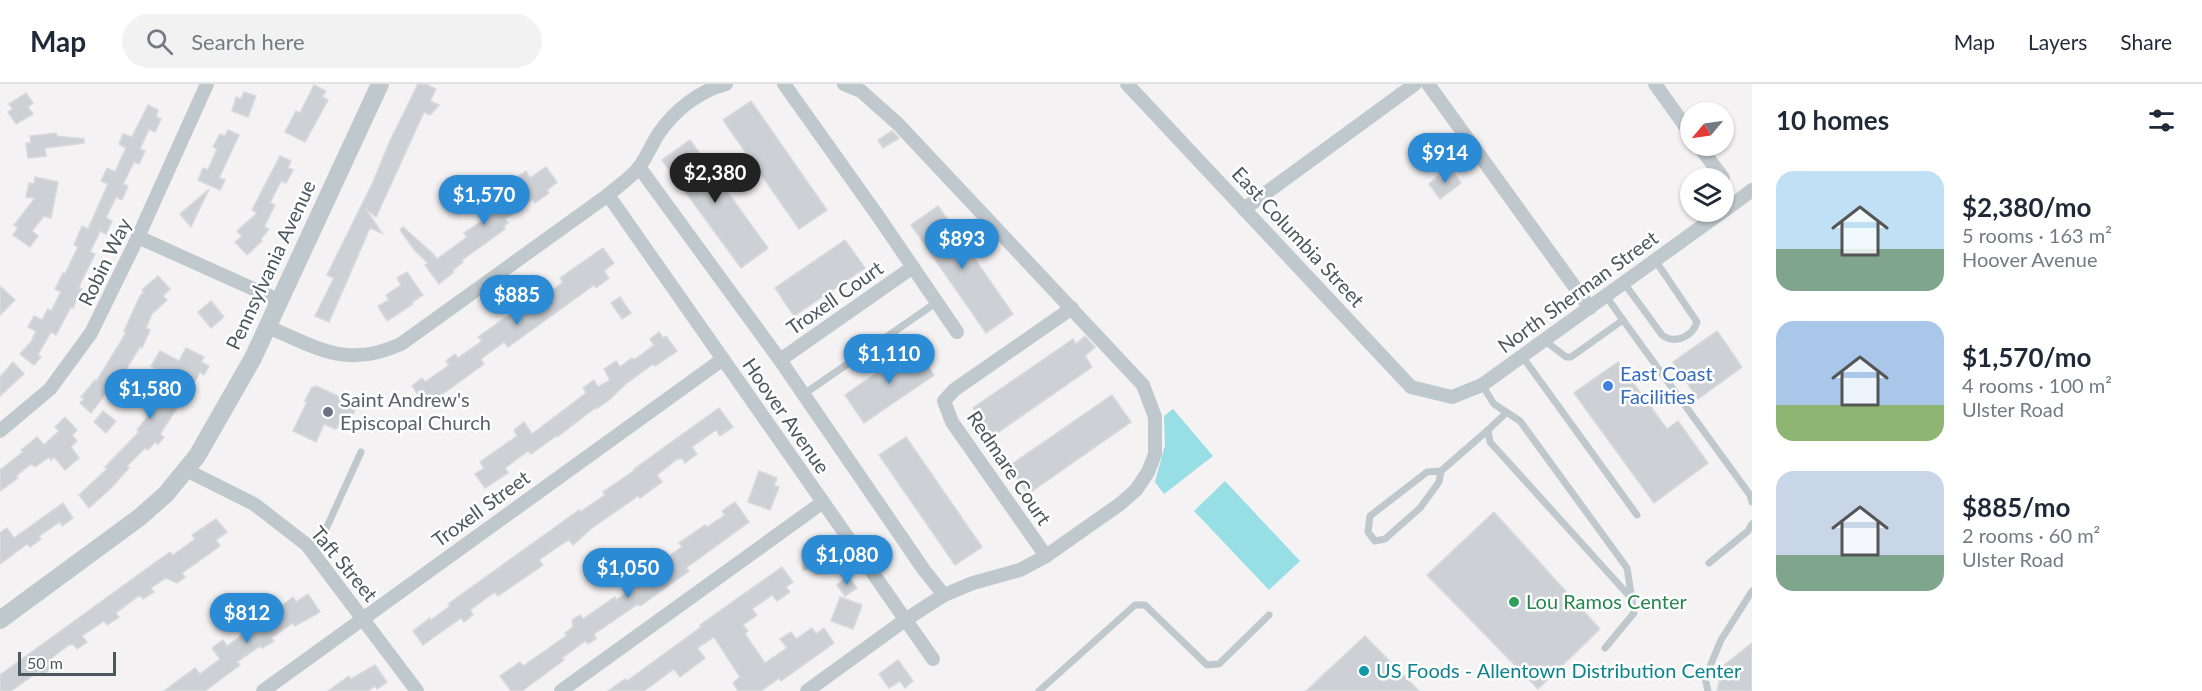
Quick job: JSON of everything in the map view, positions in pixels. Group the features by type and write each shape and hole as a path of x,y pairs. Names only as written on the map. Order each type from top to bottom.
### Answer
{"street":[{"name":"Robin Way","path":"0,431 50,389 82,347 98,321 207,84"},
{"name":"Pennsylvania Avenue","path":"0,620 141,517 166,494 186,470 216,425 268,327 380,84"},
{"path":"268,327 339,355 371,355 401,344 608,195 639,167 671,118 691,100 709,89 726,84"},
{"path":"784,84 957,332"},
{"path":"807,691 905,620 944,595 973,583 1020,570 1046,556 1136,490 1148,472 1155,454 1155,417 1143,385 898,124 861,91 844,84"},
{"path":"1131,88 1147,84"},
{"path":"1244,209 1415,84"},
{"path":"1428,84 1590,308"},
{"path":"1655,84 1680,119"},
{"name":"East Columbia Street","path":"1131,88 1411,387 1452,397"},
{"name":"Hoover Avenue","path":"639,167 780,360 924,570 944,595"},
{"name":"North Sherman Street","path":"1734,203 1752,190"},
{"path":"1734,193 1739,200"},
{"name":"Hoover Avenue","path":"608,195 933,659"},
{"name":"North Sherman Street","path":"1452,397 1482,385 1708,222"},
{"path":"138,237 280,301"},
{"name":"Troxell Court","path":"780,360 913,267"},
{"name":"Redmare Court","path":"1046,556 952,422 944,400 954,390 1072,308"},
{"name":"Troxell Street","path":"263,691 723,359"},
{"name":"Taft Street","path":"186,470 254,504 311,549 417,691"},
{"path":"561,691 823,502"}],"lane":[{"path":"1624,283 1662,335 1667,339 1675,340 1684,337 1695,328 1697,322 1655,260"},
{"path":"1606,296 1750,495 1752,502"},
{"path":"804,394 937,302"},
{"path":"1544,340 1566,357 1571,357 1623,320"},
{"path":"1522,356 1637,515"},
{"path":"1482,385 1494,404 1520,421 1627,568 1634,613 1605,648"},
{"path":"1441,471 1439,482 1420,508 1385,539 1375,541 1368,532 1370,516 1427,472 1441,471 1506,413"},
{"path":"1488,430 1490,442 1632,599"},
{"path":"311,549 325,531 361,452"},
{"path":"1708,562 1748,531 1752,524"},
{"path":"1708,691 1705,678 1721,640 1752,591"},
{"path":"1039,691 1135,604 1145,605 1207,665 1219,664 1269,615"}],"water":[{"path":"1173,409 1213,456 1164,494 1155,482 1165,445 1164,416"},
{"path":"1225,481 1300,561 1269,590 1194,511"}],"building":[{"path":"418,84 426,84 436,89 430,101 439,105 430,115 424,112 376,217 365,208 382,233 370,228 329,322 315,316 334,278 327,275"},
{"path":"314,85 326,91 322,97 328,100 305,142 285,132 296,111 300,113"},
{"path":"244,92 256,96 248,117 232,111 236,97 241,99"},
{"path":"26,93 33,103 28,107 33,114 16,124 8,112 13,109 9,104"},
{"path":"751,101 827,210 799,229 723,120"},
{"path":"148,105 158,110 156,117 161,119 155,132 149,129 140,149 145,151 139,164 134,162 123,184 128,186 122,200 116,197 106,218 112,221 106,234 100,231 90,252 95,254 81,282 79,288 82,289 73,308 71,307 56,335 51,332 38,354 41,357 34,365 20,354 31,342 36,331 28,327 34,316 42,320 48,309 51,311 61,292 55,289 78,247 74,245 82,226 88,229 108,184 101,181 107,168 115,172 126,148 119,144 123,134 132,137"},
{"path":"228,130 239,135 219,178 225,180 220,190 198,180 203,168 208,170 217,149 213,147 220,134 225,136"},
{"path":"892,131 899,138 883,148 878,140"},
{"path":"56,133 57,136 84,139 84,143 45,148 46,156 28,158 26,143 31,143 30,136"},
{"path":"690,140 768,248 741,268 662,160"},
{"path":"280,156 291,161 288,168 293,170 286,183 281,181 270,203 275,205 264,227 269,229 261,239 262,241 247,255 235,242 242,236 237,231 257,213 252,210"},
{"path":"546,167 557,182 547,190 549,193 535,203 533,199 505,219 508,223 504,226 505,229 462,260 463,262 453,270 454,272 439,284 425,265 428,263 415,251 400,230 403,227 437,259 467,237 464,233 511,202 506,195 521,185 516,178 526,171 530,178"},
{"path":"1452,170 1461,183 1440,199 1429,184 1438,176 1440,179"},
{"path":"35,177 58,182 51,218 44,216 32,231 38,236 30,247 13,235 18,228 14,225 35,198 26,197 29,183 34,184"},
{"path":"209,189 191,227 180,214"},
{"path":"938,206 1013,314 986,333 911,225"},
{"path":"845,240 865,268 794,316 775,288"},
{"path":"603,248 614,263 604,271 609,278 596,288 594,285 508,347 504,342 481,359 484,364 426,406 412,386 422,378 425,382 449,365 446,361 455,354 458,358 482,341 478,337 523,305 525,309 540,299 563,282 560,278"},
{"path":"407,272 423,295 387,321 378,306 389,300 386,295 401,285 397,278"},
{"path":"158,276 170,289 163,296 167,300 152,314 146,328 150,330 142,348 140,347 121,377 119,376 91,413 80,403 84,399 81,397 95,380 96,382 126,333 124,331 144,292 142,290"},
{"path":"0,286 15,300 0,315"},
{"path":"620,297 631,313 622,319 611,303"},
{"path":"211,301 224,317 211,328 198,312"},
{"path":"1717,331 1742,367 1698,399 1673,362"},
{"path":"659,332 663,338 666,336 677,351 655,366 653,364 609,400 557,437 531,454 528,451 505,468 508,473 485,488 475,474 484,468 480,462 517,436 514,430 524,422 532,434 586,393 583,388 594,380 598,387 610,380 604,369 616,361 620,367 654,345 650,339"},
{"path":"1085,336 1095,347 1085,356 1092,367 993,436 973,408 1073,339 1076,344"},
{"path":"914,347 934,375 864,423 845,395"},
{"path":"186,348 204,357 201,362 209,366 204,375 200,372 194,383 189,380 176,398 181,402 160,434 164,437 158,444 155,442 148,450 145,448 127,466 129,468 110,489 89,508 79,495 107,469 105,467 139,432 137,430 153,410 138,399 144,391 159,401 174,380 151,366 160,351 179,361"},
{"path":"13,362 24,374 0,396 0,377"},
{"path":"1618,362 1667,429 1678,421 1708,463 1654,503 1574,393"},
{"name":"Saint Andrew's Episcopal Church","path":"316,386 342,398 344,394 359,402 347,426 340,423 336,429 324,424 316,442 293,431 312,387"},
{"path":"1112,395 1131,422 1028,494 1009,467"},
{"path":"719,408 733,427 720,436 716,430 692,447 697,454 685,463 682,458 676,460 657,475 662,482 592,528 573,545 569,540 562,544 539,560 543,565 498,596 495,592 470,610 473,615 464,622 461,618 423,645 413,631 579,510 580,512 605,495 603,492"},
{"path":"103,411 116,421 106,433 94,422"},
{"path":"65,417 77,430 72,435 77,441 71,447 79,458 65,470 54,457 51,460 49,457 35,467 31,464 16,476 18,478 0,491 0,470 23,452 21,450 37,437 44,445 59,431 55,427"},
{"path":"906,437 982,547 955,565 879,455"},
{"path":"759,471 777,478 774,486 779,487 770,510 748,502"},
{"path":"735,502 749,522 686,568 689,571 640,606 638,604 594,634 596,639 588,644 584,642 522,691 511,691 500,676 520,662 523,666 566,636 565,633 573,627 572,620 580,615 583,619 615,597 616,600 665,566 662,561 682,547 679,543 705,525 707,527 725,515 722,511"},
{"path":"63,503 73,518 62,526 60,522 39,536 41,539 30,547 27,544 0,564 0,533 7,528 14,538"},
{"name":"Lou Ramos Center","path":"1494,512 1600,629 1538,689 1427,575"},
{"path":"216,519 227,532 216,540 220,546 182,573 185,577 177,583 166,578 151,588 154,592 143,599 141,596 137,597 116,613 119,617 107,625 104,621 82,636 87,642 77,649 73,644 69,645 53,657 47,663 51,668 42,676 39,671 11,691 0,691 0,675 170,552 173,555 195,539 192,535"},
{"path":"826,550 827,574 815,574 815,569 803,570 802,551"},
{"path":"782,567 793,582 786,587 790,592 777,601 772,595 752,609 757,615 743,625 748,631 745,634 765,663 787,648 780,639 791,632 796,639 812,628 816,634 824,628 834,643 781,681 779,678 761,691 738,691 733,683 740,677 714,637 697,648 705,658 680,677 674,669 644,691 608,691 625,679 627,681 701,627 700,625"},
{"path":"848,576 857,588 845,596 837,585"},
{"path":"308,594 320,612 295,626 293,623 271,638 274,641 262,648 260,646 237,662 240,665 205,691 164,691 195,668 200,674 220,659 212,648 223,640 227,646 250,629 246,624 261,613 265,619 293,597 296,602"},
{"path":"840,597 862,605 853,629 831,621"},
{"name":"US Foods - Allentown Distribution Center","path":"1365,636 1419,691 1306,691"},
{"path":"1752,643 1752,691 1717,691 1723,666"},
{"path":"898,660 913,681 905,688 900,681 889,688 879,674"},
{"path":"375,665 387,682 377,689 375,686 368,691 328,691 349,676 351,679"}],"place":[{"name":"East Coast Facilities","path":"1608,386"},
{"name":"Saint Andrew's Episcopal Church","path":"328,412"},
{"name":"Lou Ramos Center","path":"1514,602"},
{"name":"US Foods - Allentown Distribution Center","path":"1364,671"}]}
